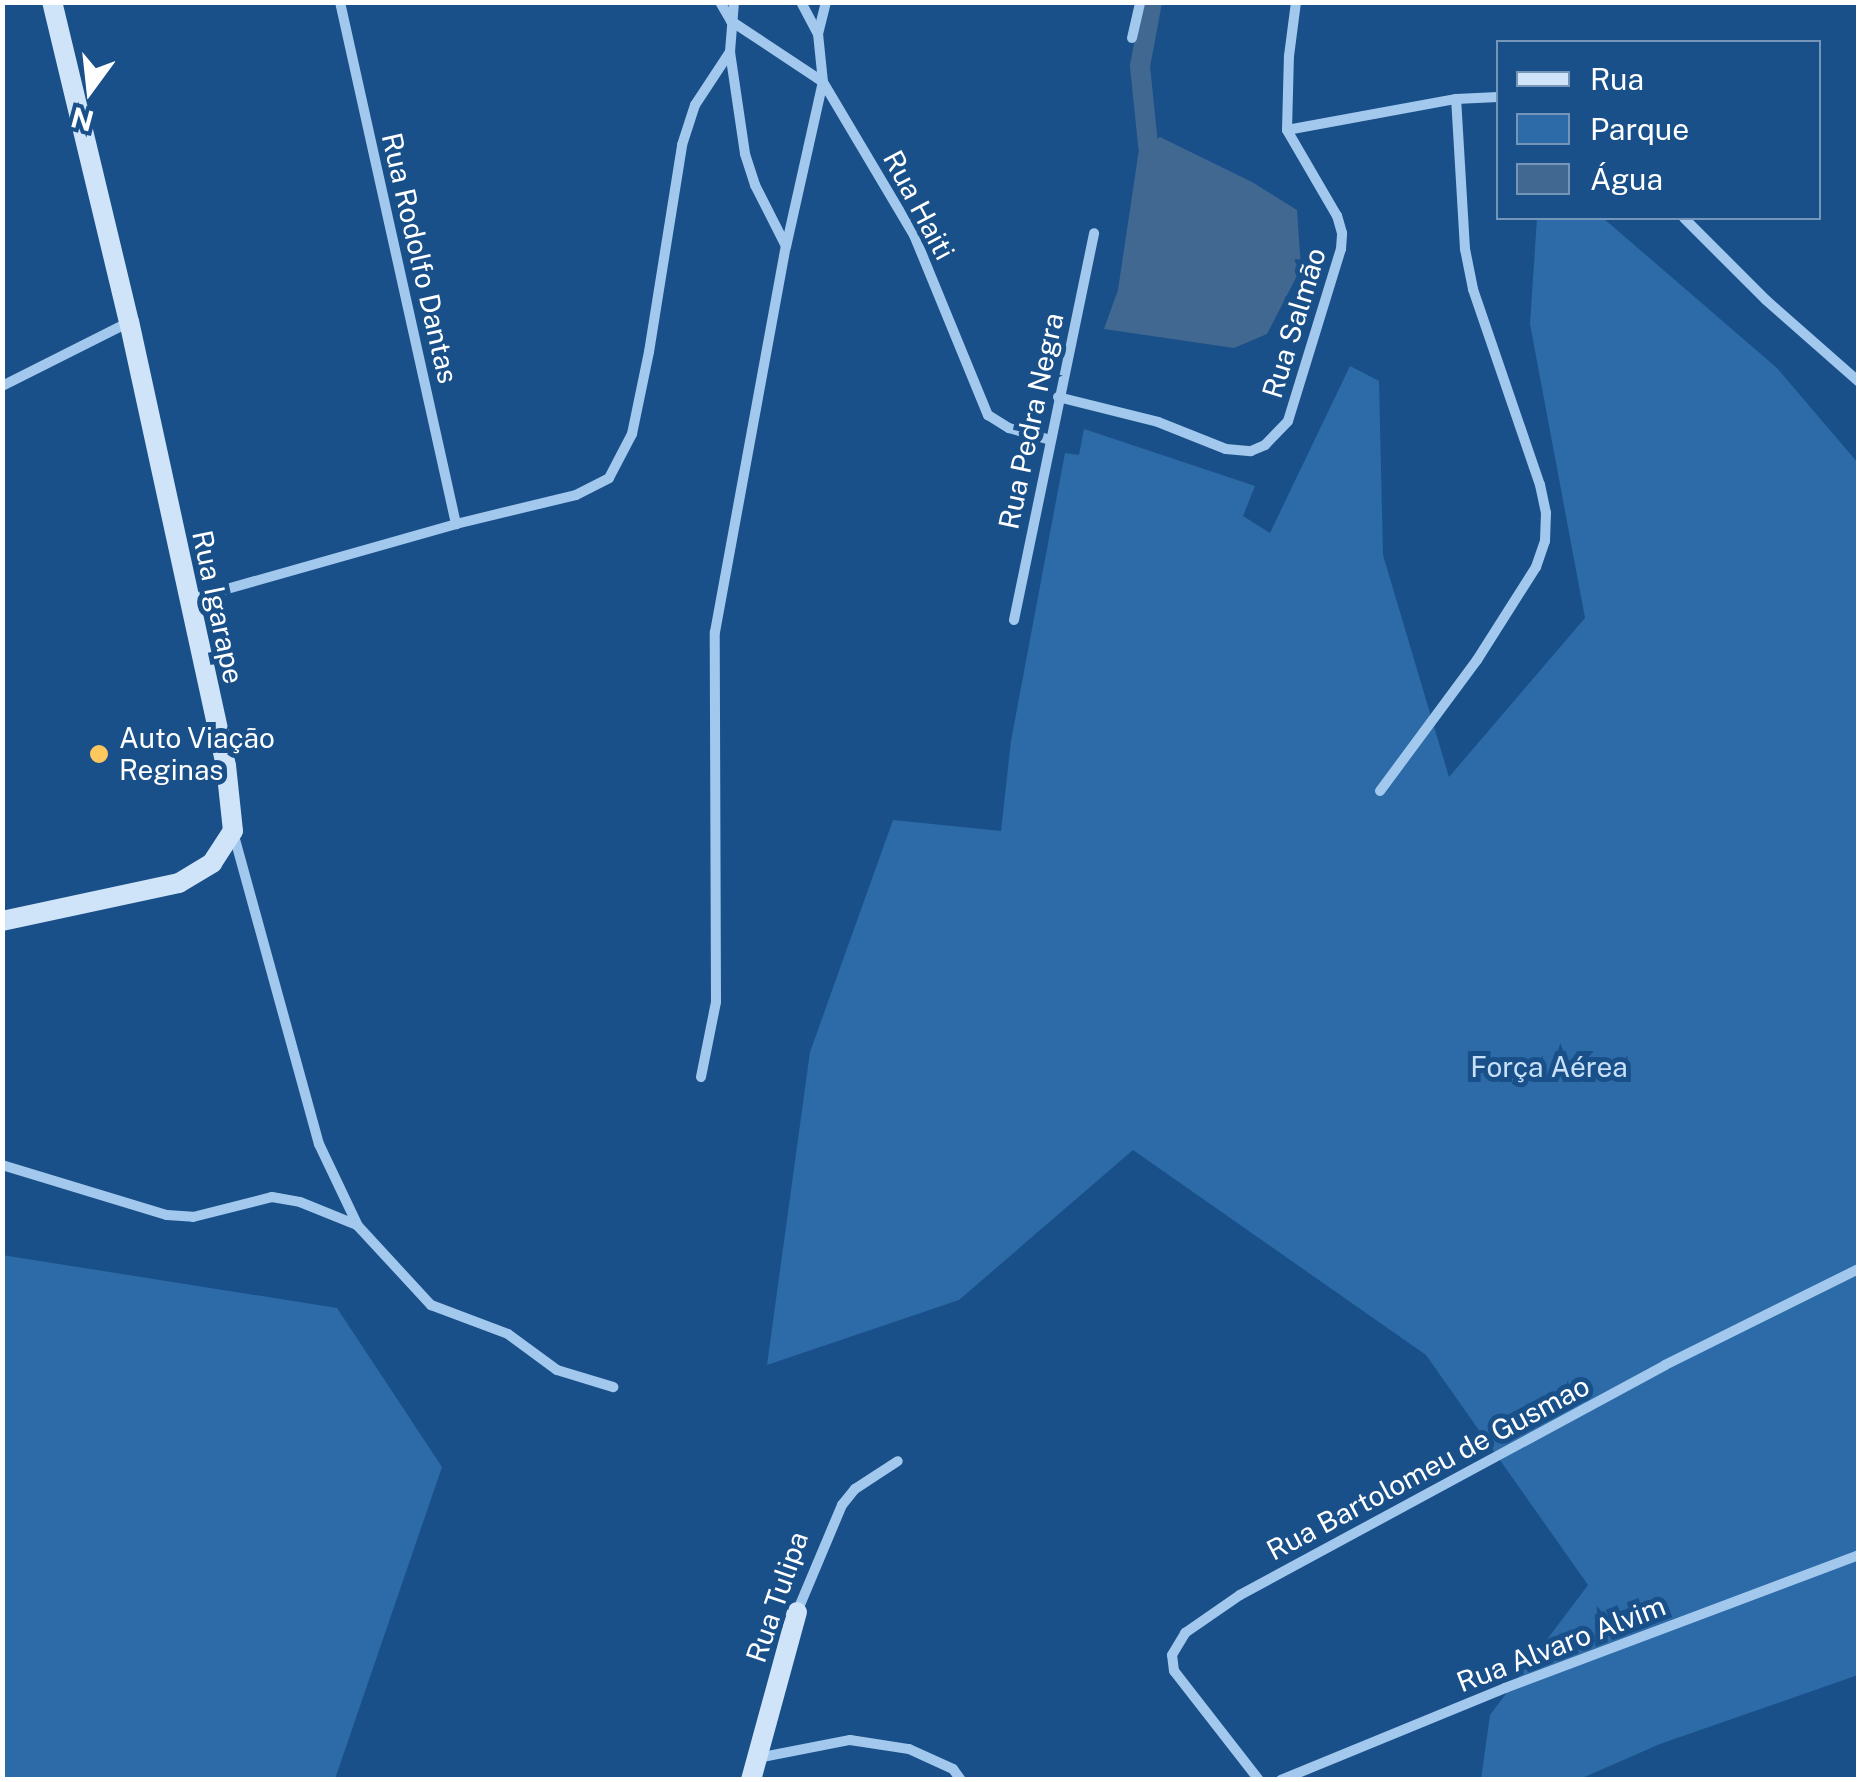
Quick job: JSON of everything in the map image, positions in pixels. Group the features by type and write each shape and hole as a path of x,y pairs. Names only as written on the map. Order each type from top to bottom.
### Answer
{"main road":[{"name":"Rua Igarape","path":"52,2 130,322 226,766 233,831"},
{"path":"2,921 179,883 212,863 233,831"},
{"name":"Rua Tulipa","path":"751,1780 797,1612"}],"street":[{"name":"Rua Rodolfo Dantas","path":"340,2 456,524"},
{"name":"Rua Haiti","path":"720,2 731,21 823,82 914,235 988,415 1010,428 1050,440"},
{"path":"734,2 730,52 745,154 754,185 786,247"},
{"path":"801,2 818,34"},
{"path":"701,1077 716,1002 715,632 786,247 823,82 818,34 826,2"},
{"path":"1132,38 1140,2"},
{"path":"1296,2 1288,56 1286,130 1456,100 1496,97"},
{"path":"188,600 456,524 576,495 609,478 632,434 682,145 695,105 730,52"},
{"path":"1380,791 1477,660 1536,567 1545,541 1546,514 1540,485 1473,289 1465,250 1456,100"},
{"name":"Rua Salmão","path":"1058,397 1158,422 1226,449 1251,451 1275,438 1294,404 1341,249 1337,216 1286,130"},
{"path":"1686,220 1766,300 1858,381"},
{"name":"Rua Pedra Negra","path":"1014,620 1094,233"},
{"path":"2,386 130,322"},
{"name":"Rua Igarape","path":"233,831 318,1144 358,1226 431,1305 508,1334 556,1370 613,1388"},
{"path":"2,1164 167,1215 194,1217 272,1198 300,1202 358,1226"},
{"name":"Rua Bartolomeu de Gusmao","path":"1259,1780 1174,1671 1172,1654 1184,1633 1240,1595 1665,1365 1858,1268"},
{"name":"Rua Tulipa","path":"797,1612 842,1506 855,1489 898,1461"},
{"name":"Rua Alvaro Alvim","path":"1281,1780 1522,1681 1858,1555"},
{"path":"758,1758 850,1740 910,1749 954,1769 962,1780"}],"green space":[{"name":"Força Aérea","path":"1537,220 1605,220 1777,368 1858,463 1858,1675 1660,1744 1580,1779 1481,1779 1490,1715 1588,1585 1426,1355 1133,1150 959,1300 767,1365 810,1052 893,820 1001,831 1011,741 1065,453 1079,455 1084,429 1255,486 1243,516 1270,533 1350,366 1379,381 1383,555 1449,777 1585,618 1530,324"},
{"path":"2,1255 337,1308 442,1467 335,1779 3,1779"}],"water":[{"path":"1160,137 1252,182 1297,210 1301,268 1267,334 1234,348 1104,329 1118,290 1139,149"}],"waterway":[{"path":"1152,2 1140,66 1148,145 1156,167"}],"place":[{"name":"Auto Viação Reginas","path":"99,754"}]}
